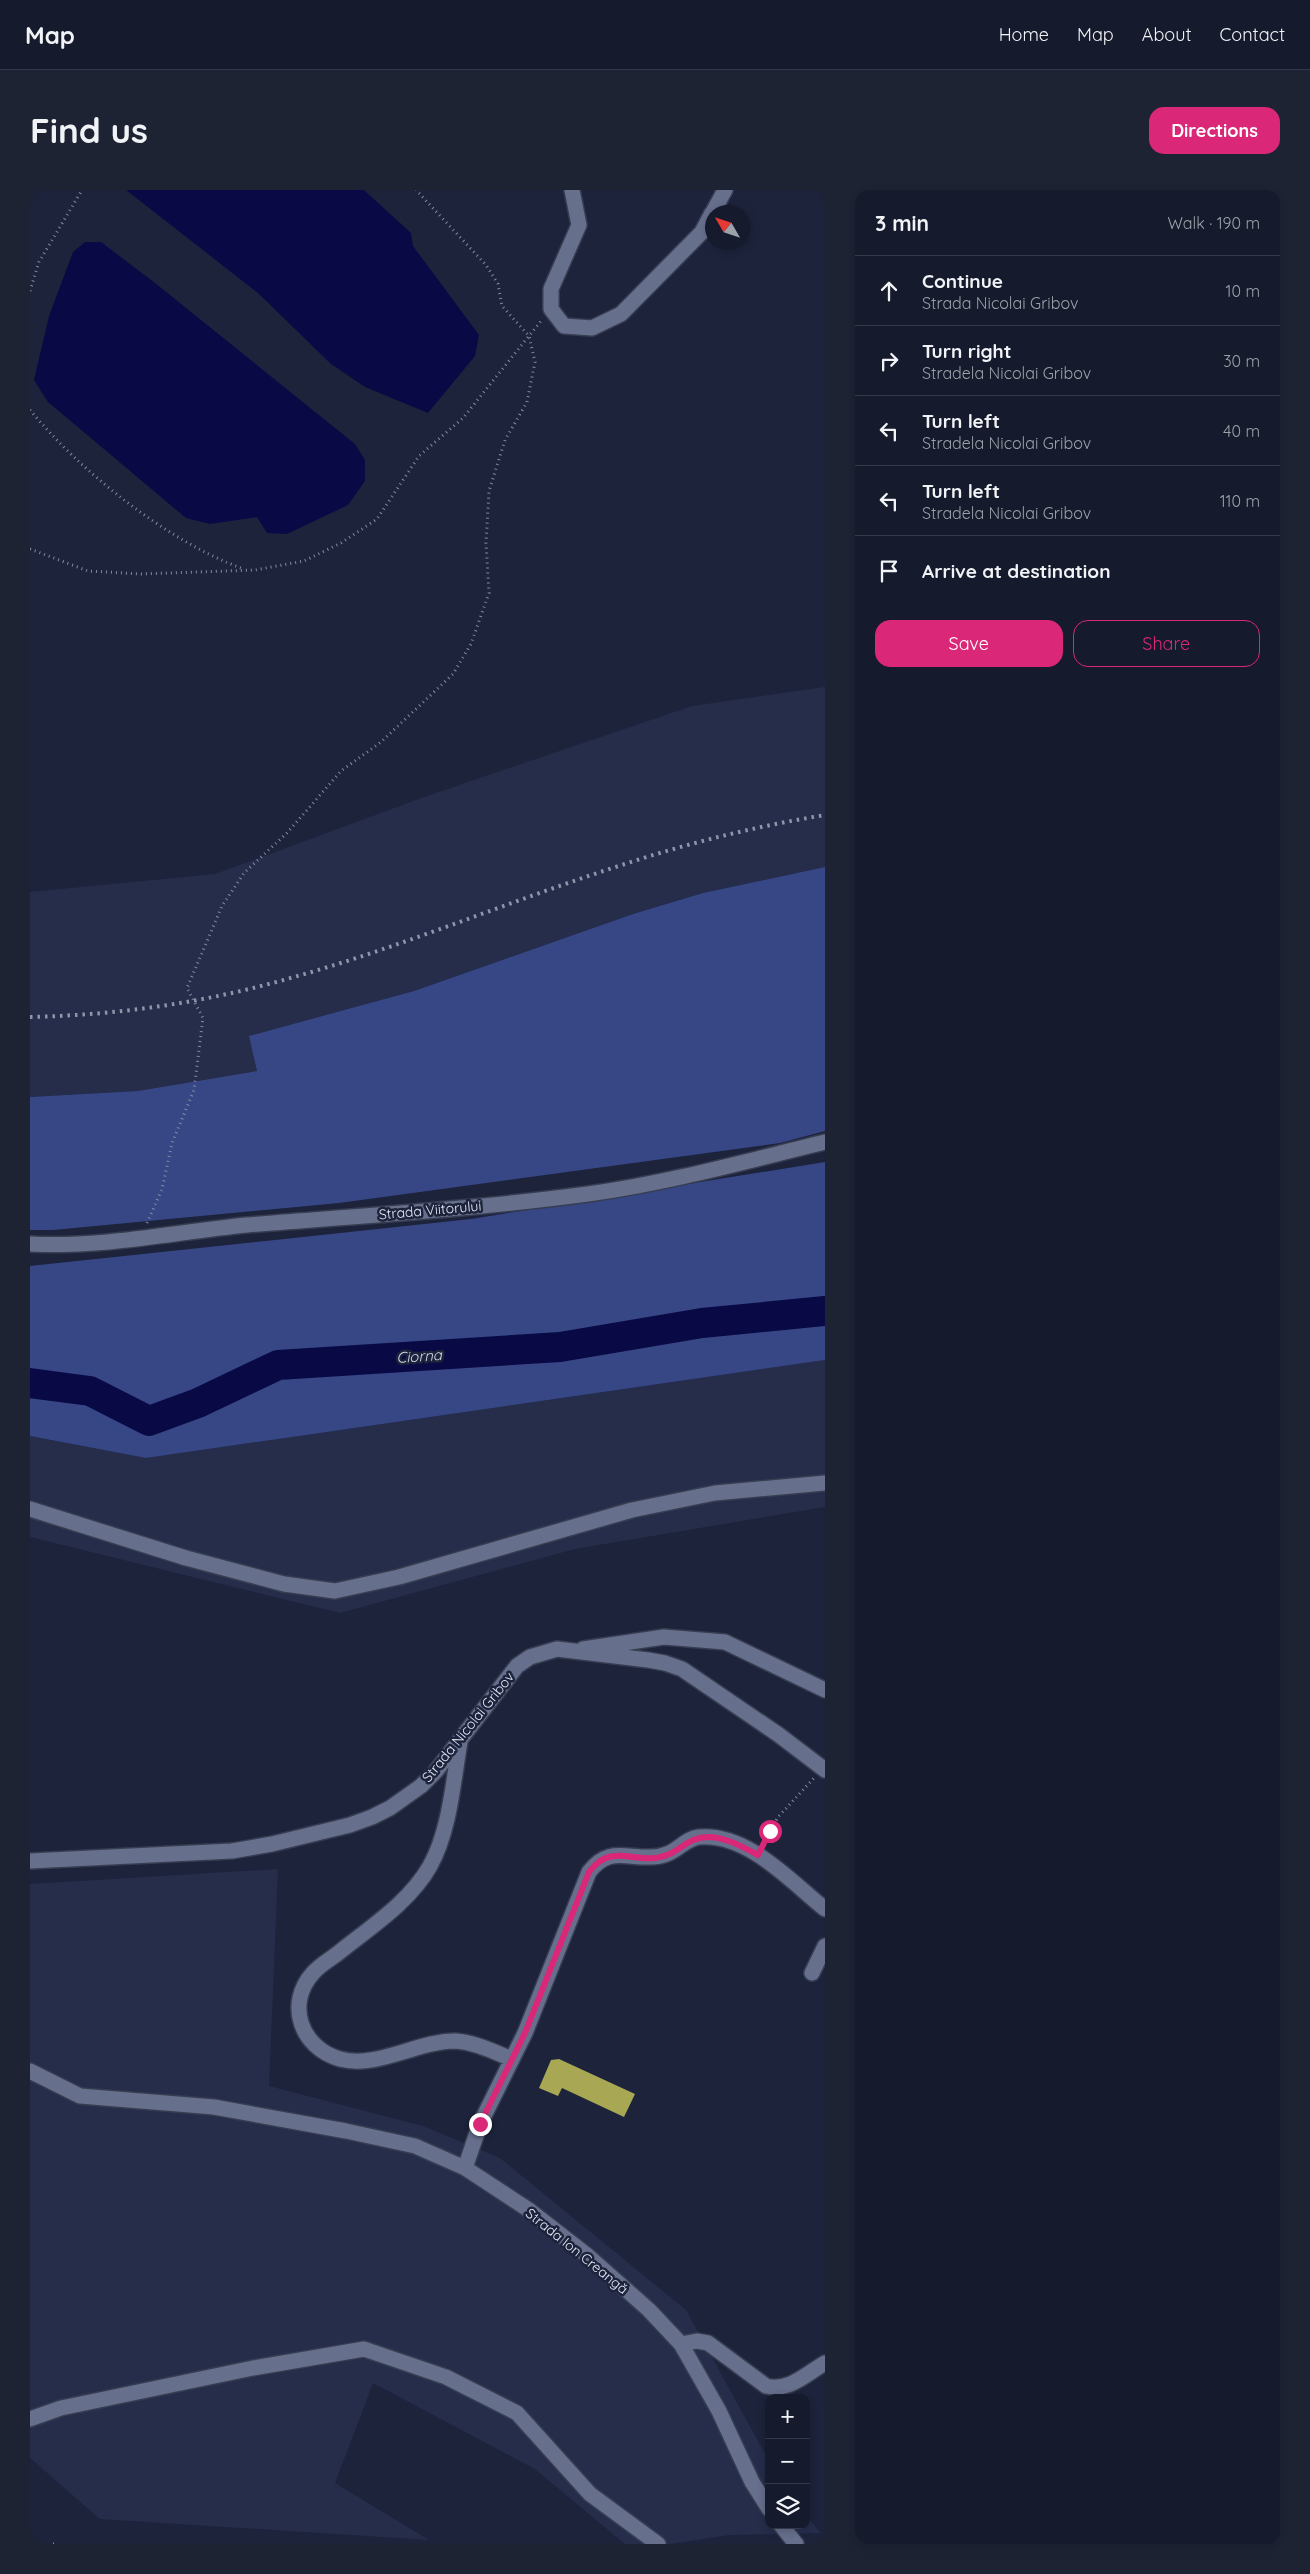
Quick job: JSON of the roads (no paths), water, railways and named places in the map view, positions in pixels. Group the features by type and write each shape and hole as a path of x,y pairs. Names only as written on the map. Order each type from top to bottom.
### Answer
{"street":[{"path":"572,190 579,225 551,289 551,309 564,326 592,328 622,314 705,227"},
{"path":"717,205 725,190"},
{"name":"Strada Viitorului","path":"30,1244 100,1242 192,1230 473,1206 589,1193 696,1174 825,1142"},
{"path":"30,1509 186,1558 284,1584 335,1591 399,1577 632,1510 715,1493 825,1484"},
{"path":"572,1651 664,1637 725,1642 825,1690"},
{"name":"Strada Nicolai Gribov","path":"30,1861 232,1851 272,1844 350,1825 390,1808 421,1786 436,1771 517,1666 543,1653 558,1650 656,1661 682,1669 779,1735 824,1769"},
{"path":"460,1740 450,1799 441,1837 430,1865 417,1885 398,1905 313,1973 302,1993 299,2022 307,2036 318,2049 341,2059 365,2060 454,2041 474,2045 512,2059"},
{"path":"465,2168 480,2124 525,2033 589,1872 596,1862 605,1856 615,1855 665,1856 696,1837 724,1840 758,1855 825,1909"},
{"path":"812,1973 825,1946"},
{"name":"Strada Ion Creangă","path":"30,2071 80,2096 214,2107 328,2128 415,2146 465,2168 529,2210 588,2256 649,2310 680,2344 719,2411 752,2482 765,2503"},
{"path":"680,2344 698,2341 708,2343 766,2386 777,2389 788,2386 825,2363"},
{"path":"30,2419 61,2408 186,2382 364,2349 446,2377 517,2413 590,2494 658,2544"},
{"path":"784,2529 796,2544"}],"waterway":[{"name":"Ciorna","path":"30,1383 90,1391 149,1421 198,1403 278,1365 560,1347 702,1323 825,1311"}],"railway":[{"path":"30,1017 95,1014 160,1006 224,995 287,979 416,938 652,855 725,835 825,815"}]}
